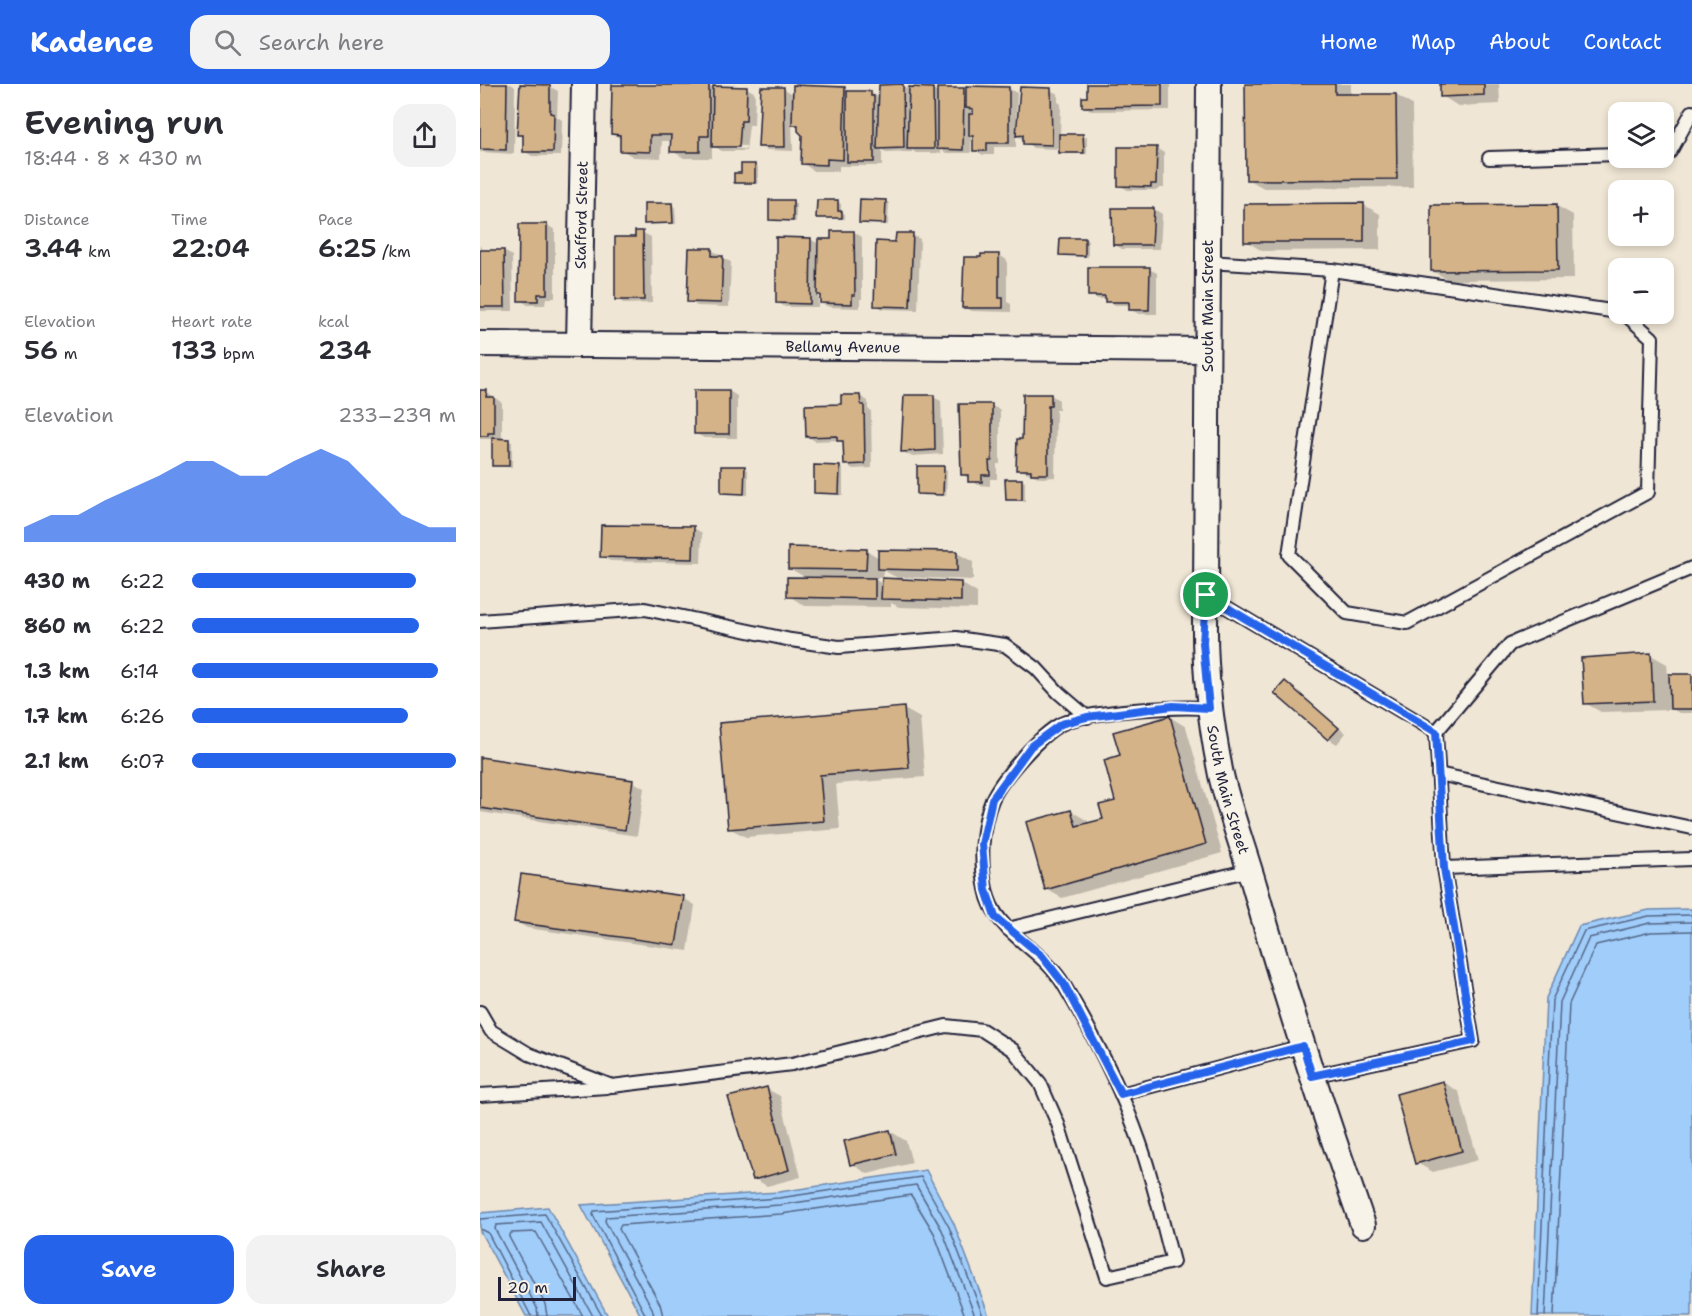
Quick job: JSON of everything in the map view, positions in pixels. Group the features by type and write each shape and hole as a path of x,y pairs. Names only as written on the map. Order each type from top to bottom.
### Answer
{"street":[{"name":"Stafford Street","path":"579,345 584,84"},
{"name":"South Main Street","path":"1209,84 1206,595 1203,643 1209,708 1222,777 1312,1076 1363,1225"},
{"name":"Bellamy Avenue","path":"480,344 1207,350"}],"lane":[{"path":"1674,145 1692,112"},
{"path":"1489,158 1608,154"},
{"path":"1208,262 1332,270 1608,311"},
{"path":"1332,270 1289,555 1347,613 1407,623 1648,492 1652,338 1636,324"},
{"path":"1312,1076 1473,1041 1444,868 1436,732 1510,644 1692,568"},
{"path":"1206,595 1436,732"},
{"path":"480,621 645,609 791,640 838,647 956,638 1005,645 1036,668 1059,693 1087,717"},
{"path":"480,1095 612,1086 792,1064 946,1026 982,1029 1013,1050 1040,1083 1058,1124 1107,1277 1173,1262 1140,1141 1121,1094 1064,984 1042,956 995,917 986,890 982,844 992,799 1031,746 1061,724 1087,717 1173,706 1209,708"},
{"path":"1438,774 1692,828"},
{"path":"1444,868 1692,860"},
{"path":"1008,929 1250,870"},
{"path":"480,1012 491,1031 529,1054 612,1086"},
{"path":"1121,1094 1303,1046"}],"water":[{"path":"1692,909 1692,1316 1532,1316 1546,998 1579,926 1649,910"},
{"path":"926,1170 954,1224 989,1316 641,1316 581,1205 779,1192"},
{"path":"548,1207 608,1316 526,1316 480,1231 480,1213"}],"building":[{"path":"480,84 507,84 506,150 480,149"},
{"path":"520,84 550,85 550,113 554,114 553,152 523,152 523,135 517,135"},
{"path":"903,84 904,148 877,149 879,85"},
{"path":"1087,84 1162,84 1162,106 1082,107 1082,97 1087,97"},
{"path":"1245,84 1335,84 1335,94 1396,94 1397,179 1246,180"},
{"path":"1440,84 1484,84 1484,95 1440,97"},
{"path":"612,85 709,85 709,136 700,136 700,152 670,152 671,135 650,135 650,152 620,151 620,135 611,134"},
{"path":"793,85 845,87 843,160 827,159 827,165 801,164 802,135 798,131 798,125 792,125"},
{"path":"713,86 747,87 746,121 741,121 739,147 712,147"},
{"path":"966,86 1009,87 1009,143 987,143 987,151 973,151 973,136 969,136 969,114 973,114 973,109 966,108"},
{"path":"761,87 784,87 785,147 758,147"},
{"path":"909,87 933,88 934,149 907,149"},
{"path":"1020,87 1051,88 1052,145 1023,144 1023,135 1016,136"},
{"path":"937,88 964,88 963,150 937,149"},
{"path":"847,91 871,91 871,96 874,96 874,162 847,162"},
{"path":"1059,134 1083,134 1084,153 1059,153"},
{"path":"1118,147 1157,147 1156,184 1151,184 1151,187 1118,186"},
{"path":"741,164 755,164 755,183 734,183 734,173 741,173"},
{"path":"860,199 886,200 885,224 859,223"},
{"path":"769,200 793,200 793,221 769,220"},
{"path":"817,200 838,200 838,211 842,211 842,218 816,218"},
{"path":"644,203 672,203 673,223 644,224"},
{"path":"1364,203 1364,242 1244,242 1244,204"},
{"path":"1557,204 1558,270 1431,271 1431,205"},
{"path":"1112,208 1154,208 1152,245 1113,245"},
{"path":"519,224 547,224 547,294 538,294 538,301 518,301"},
{"path":"635,231 643,231 644,300 615,300 615,237 635,237"},
{"path":"831,231 854,231 855,295 852,295 852,304 820,303 820,295 817,295 818,239 831,239"},
{"path":"896,233 913,233 910,307 874,306 876,241 895,242"},
{"path":"776,237 811,238 810,304 776,303"},
{"path":"1060,238 1085,238 1085,256 1059,255"},
{"path":"689,248 712,248 712,256 723,256 721,303 687,302"},
{"path":"480,250 504,250 505,307 480,307"},
{"path":"981,254 999,254 999,298 1003,298 1003,308 962,308 964,257 981,257"},
{"path":"1088,267 1150,267 1149,310 1129,310 1129,302 1105,302 1105,296 1088,296"},
{"path":"480,390 487,390 486,397 494,397 494,433 488,433 488,436 480,436"},
{"path":"694,390 729,390 729,434 694,434"},
{"path":"1023,394 1051,394 1051,406 1048,406 1048,474 1031,474 1031,470 1016,470 1017,439 1022,439"},
{"path":"841,395 860,395 861,405 864,405 865,464 844,465 843,441 837,441 837,436 806,437 805,405 841,404"},
{"path":"904,395 934,395 935,450 901,452"},
{"path":"959,404 992,404 992,461 989,461 990,475 982,475 982,482 968,482 968,475 961,475"},
{"path":"492,438 509,439 509,466 492,466"},
{"path":"814,465 840,466 839,494 814,493"},
{"path":"721,466 745,466 744,494 721,493"},
{"path":"917,466 944,466 943,495 917,494"},
{"path":"1005,479 1022,479 1022,500 1006,500"},
{"path":"601,525 694,526 693,559 600,557"},
{"path":"788,547 867,549 866,570 788,569"},
{"path":"878,550 957,551 957,571 878,569"},
{"path":"787,577 875,578 875,599 787,597"},
{"path":"882,578 961,582 961,601 881,599"},
{"path":"1651,653 1653,701 1584,704 1581,658"},
{"path":"1669,674 1692,674 1692,709 1670,709"},
{"path":"1285,681 1339,728 1328,740 1274,693"},
{"path":"904,707 909,768 820,775 824,821 728,829 719,723"},
{"path":"1170,716 1206,844 1045,890 1026,822 1071,810 1076,826 1103,819 1099,805 1115,801 1104,760 1120,755 1113,732"},
{"path":"480,757 633,780 625,830 480,808"},
{"path":"521,874 684,896 676,945 514,922"},
{"path":"1443,1081 1462,1151 1415,1164 1396,1094"},
{"path":"767,1087 789,1170 753,1180 728,1097"},
{"path":"890,1130 896,1154 850,1165 844,1141"}],"route":[{"path":"1206,595 1436,732 1444,868 1473,1041 1312,1076 1303,1046 1121,1094 1064,984 1042,956 995,917 986,890 982,844 992,799 1031,746 1061,724 1087,717 1173,706 1209,708 1203,643 1206,595"}]}
